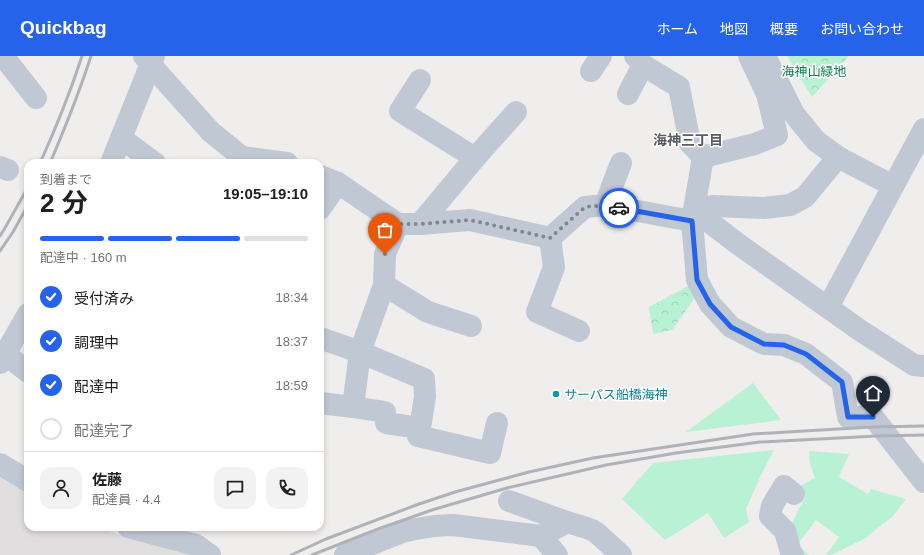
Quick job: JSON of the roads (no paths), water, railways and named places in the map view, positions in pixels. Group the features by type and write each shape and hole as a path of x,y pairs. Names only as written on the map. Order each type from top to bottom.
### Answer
{"street":[{"path":"3,56 36,98"},
{"path":"703,157 755,144 776,135 767,94 750,56"},
{"path":"765,56 794,114 816,141 838,157 893,186"},
{"path":"113,159 150,59 211,132 239,159"},
{"path":"628,94 639,60 679,87 690,143 703,157"},
{"path":"420,80 400,111 475,158"},
{"path":"420,224 516,112"},
{"path":"828,307 924,129"},
{"path":"121,138 150,159"},
{"path":"703,157 692,221 697,280 710,304 731,327 764,344 784,345 806,354 842,382 848,417 873,417 924,482"},
{"path":"692,221 712,206 764,208 790,205 805,197 838,157"},
{"path":"605,205 621,163"},
{"path":"324,196 329,180 398,224 420,224 470,220 550,238"},
{"path":"550,238 585,207 605,205 692,221 708,221 861,331 914,365 924,366"},
{"path":"353,407 360,352 384,285 385,254 398,224"},
{"path":"550,238 554,267 538,312 579,331"},
{"path":"384,285 428,312 471,326"},
{"path":"24,321 2,358 24,370"},
{"path":"324,339 360,352 424,379 425,397 418,436 490,453 497,424"},
{"path":"324,403 385,412 386,423 420,428"},
{"path":"0,464 24,479"},
{"path":"793,555 791,553 785,531 770,516 772,506 784,486 794,494"},
{"path":"509,501 590,529 597,533 621,555"},
{"path":"346,555 402,532 434,526 453,525 541,536 567,522"},
{"path":"145,531 196,545 210,555"},
{"path":"541,536 557,555"}],"railway":[{"path":"42,159 52,137 82,56"},
{"path":"52,159 72,110 91,56"},
{"path":"0,236 24,194"},
{"path":"0,251 24,212"},
{"path":"291,555 326,539 455,492 529,472 593,458 753,434 872,427 924,426"},
{"path":"312,555 432,510 507,488 606,465 676,453 760,442 924,435"}],"place":[{"name":"サーパス船橋海神","path":"556,394"}],"district":[{"name":"海神三丁目","path":"688,140"}],"park label":[{"name":"海神山緑地","path":"814,71"}]}
